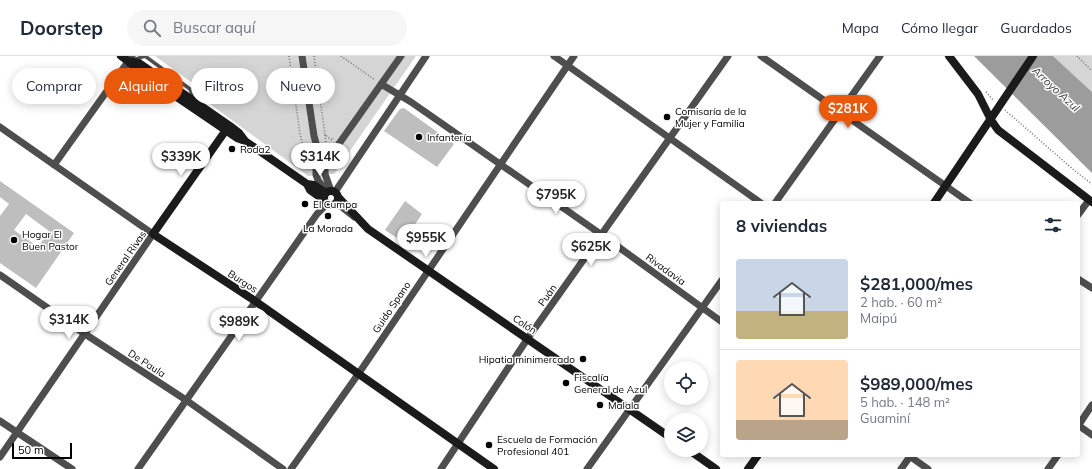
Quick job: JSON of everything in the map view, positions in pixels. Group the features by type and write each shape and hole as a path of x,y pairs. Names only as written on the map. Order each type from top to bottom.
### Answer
{"main road":[{"path":"121,56 130,58 139,63 239,133 245,141"},
{"path":"949,56 978,94 991,120 998,130 1090,201"},
{"path":"935,201 1033,56"},
{"path":"130,58 134,68 236,138 245,141 306,184 314,185 330,196"},
{"name":"General Rivas","path":"153,234 226,130"},
{"name":"Colón","path":"330,196 368,229 664,433"},
{"name":"Burgos","path":"153,234 255,301 494,469"},
{"path":"699,457 716,469"},
{"path":"748,469 757,457"}],"street":[{"path":"302,56 314,136 320,158 325,167 330,196"},
{"path":"320,158 336,148 401,56"},
{"path":"138,469 330,196 426,56"},
{"path":"554,56 758,201"},
{"name":"Guido Spano","path":"291,469 359,373 574,56"},
{"name":"Puán","path":"441,469 528,338 728,56"},
{"path":"761,56 967,201"},
{"path":"776,201 880,56"},
{"path":"54,165 130,58"},
{"name":"Rivadavia","path":"381,84 410,102 602,235 720,321"},
{"name":"Burgos","path":"0,127 153,234"},
{"path":"1080,213 1090,201"},
{"name":"General Rivas","path":"0,457 153,234"},
{"name":"De Paula","path":"0,275 85,334 186,400 283,469"},
{"path":"1080,280 1092,288"},
{"path":"587,469 629,408 720,283"},
{"path":"1080,422 1092,405"},
{"path":"0,421 72,469"},
{"path":"1080,426 1092,435"},
{"path":"901,469 909,457"},
{"path":"913,457 928,469"},
{"path":"1048,469 1057,457"}],"path":[{"path":"289,56 300,134 308,164"},
{"path":"314,56 325,135 332,140 337,134"},
{"path":"341,56 381,84"},
{"path":"1076,56 1092,71"},
{"path":"985,91 1002,103 1092,184"}],"shaded area":[{"path":"155,56 416,56 334,174 308,176 210,104 258,104 258,68 191,68 191,82 183,76 183,68 172,68"},
{"path":"1053,56 1092,56 1092,92"}],"water":[{"name":"Arroyo Azul","path":"974,56 1053,56 1092,92 1092,173"}],"building":[{"name":"Infantería","path":"404,108 454,144 437,167 384,131 400,109"},
{"name":"Hogar El Buen Pastor","path":"0,181 74,233 36,288 0,263 0,216 9,204 0,197","holes":["26,214 49,231 38,247 14,230"]},
{"path":"405,201 422,214 403,242 385,230"}],"place":[{"name":"Comisaría de la Mujer y Familia","path":"667,117"},
{"name":"Infantería","path":"419,137"},
{"name":"Roda2","path":"232,149"},
{"name":"El Cumpa","path":"305,204"},
{"name":"La Morada","path":"328,216"},
{"name":"Hogar El Buen Pastor","path":"14,240"},
{"name":"Hipatia minimercado","path":"583,359"},
{"name":"Fiscalía General de Azul","path":"566,383"},
{"name":"Malala","path":"600,405"},
{"name":"Escuela de Formación Profesional 401","path":"489,445"}]}
